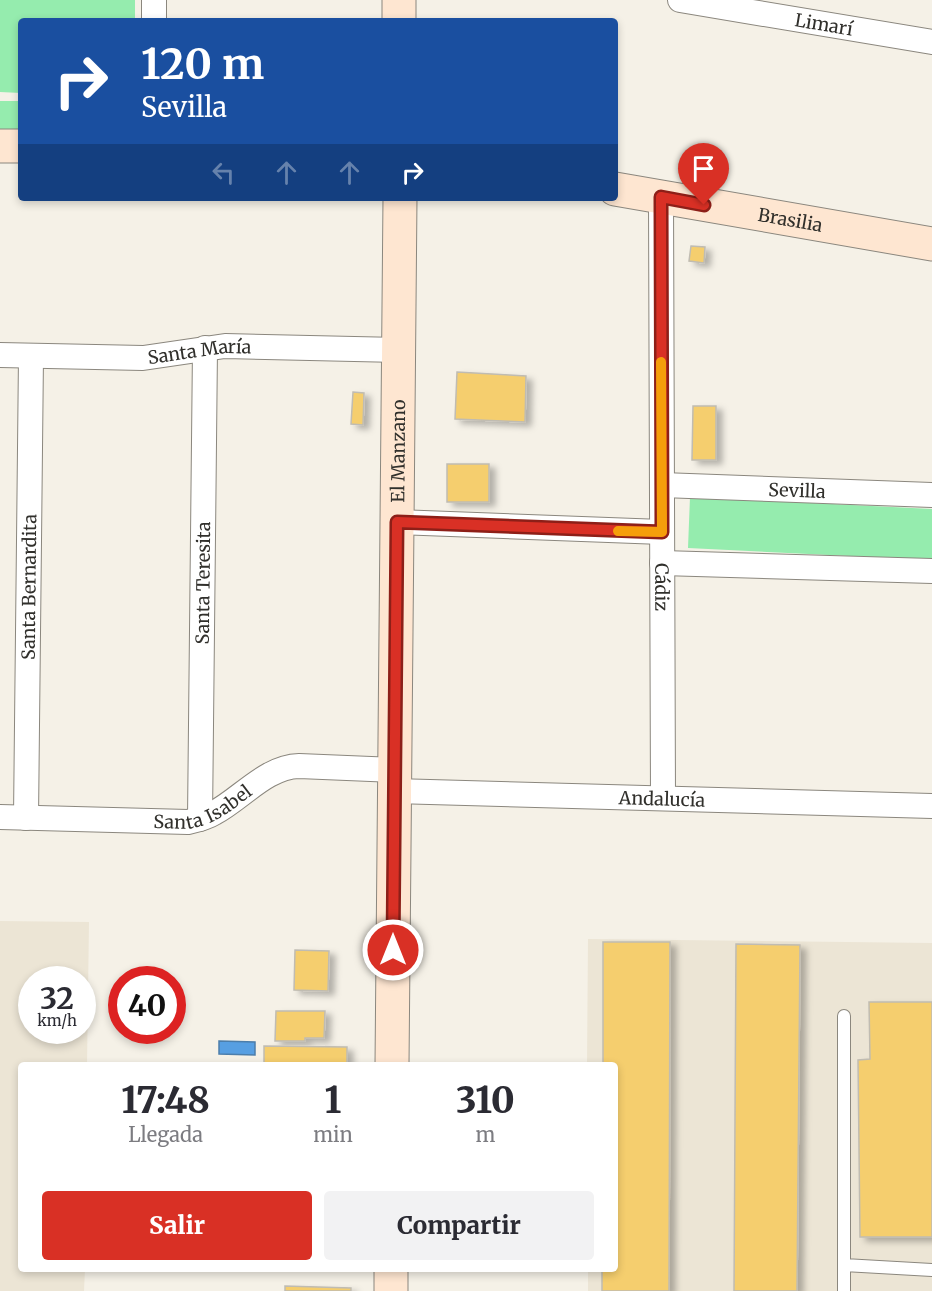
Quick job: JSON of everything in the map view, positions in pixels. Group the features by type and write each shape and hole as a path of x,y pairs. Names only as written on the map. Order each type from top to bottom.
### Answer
{"street":[{"path":"154,0 154,18"},
{"path":"399,0 399,18"},
{"name":"Limarí","path":"680,0 794,10 932,42"},
{"path":"0,146 18,146"},
{"name":"Brasilia","path":"618,190 932,244"},
{"name":"Cádiz","path":"661,197 663,798"},
{"name":"El Manzano","path":"392,1062 400,201"},
{"name":"Santa María","path":"0,355 143,358 205,348 243,346 399,350"},
{"name":"Santa Teresita","path":"200,819 205,348"},
{"name":"Santa Bernardita","path":"26,818 31,356"},
{"name":"Sevilla","path":"662,485 932,495"},
{"path":"397,522 662,532"},
{"path":"662,562 932,572"},
{"name":"Santa Isabel","path":"0,817 176,823 200,819 213,814 271,774 284,768 299,766 394,780"},
{"name":"Andalucía","path":"394,780 663,798 932,806"}],"lane":[{"path":"844,1016 844,1291"},
{"path":"844,1265 932,1270"}],"shaded area":[{"path":"0,921 89,922 88,966 18,966 18,1044 87,1044 87,1062 18,1062 18,1272 85,1272 84,1291 0,1291"},
{"path":"588,939 932,943 932,1291 588,1291 588,1272 618,1272 618,1062 587,1062"}],"green space":[{"path":"0,0 135,0 135,18 18,18 18,93 0,92"},
{"path":"0,101 18,101 18,129 0,129"},
{"path":"690,497 932,509 932,560 688,548"}],"water":[{"path":"219,1041 255,1042 255,1055 219,1054"}],"building":[{"path":"691,246 705,247 704,263 689,261"},
{"path":"457,372 526,376 525,422 455,419"},
{"path":"353,392 364,393 363,425 351,424"},
{"path":"693,406 716,406 716,460 692,460"},
{"path":"447,464 489,464 489,502 447,502"},
{"path":"603,942 670,942 669,1291 602,1291 602,1272 618,1272 618,1062 603,1062"},
{"path":"736,944 800,945 797,1291 734,1291"},
{"path":"295,950 329,951 328,991 294,990"},
{"path":"869,1002 932,1002 932,1237 860,1237 858,1060 870,1059"},
{"path":"276,1011 325,1011 324,1038 305,1038 305,1041 275,1041"},
{"path":"264,1046 347,1047 347,1062 264,1062"},
{"path":"285,1286 351,1288 351,1291 285,1291"}],"slow traffic":[{"path":"618,531 662,532 661,362"}],"route":[{"path":"393,950 397,522 662,532 661,197 704,205"}]}
